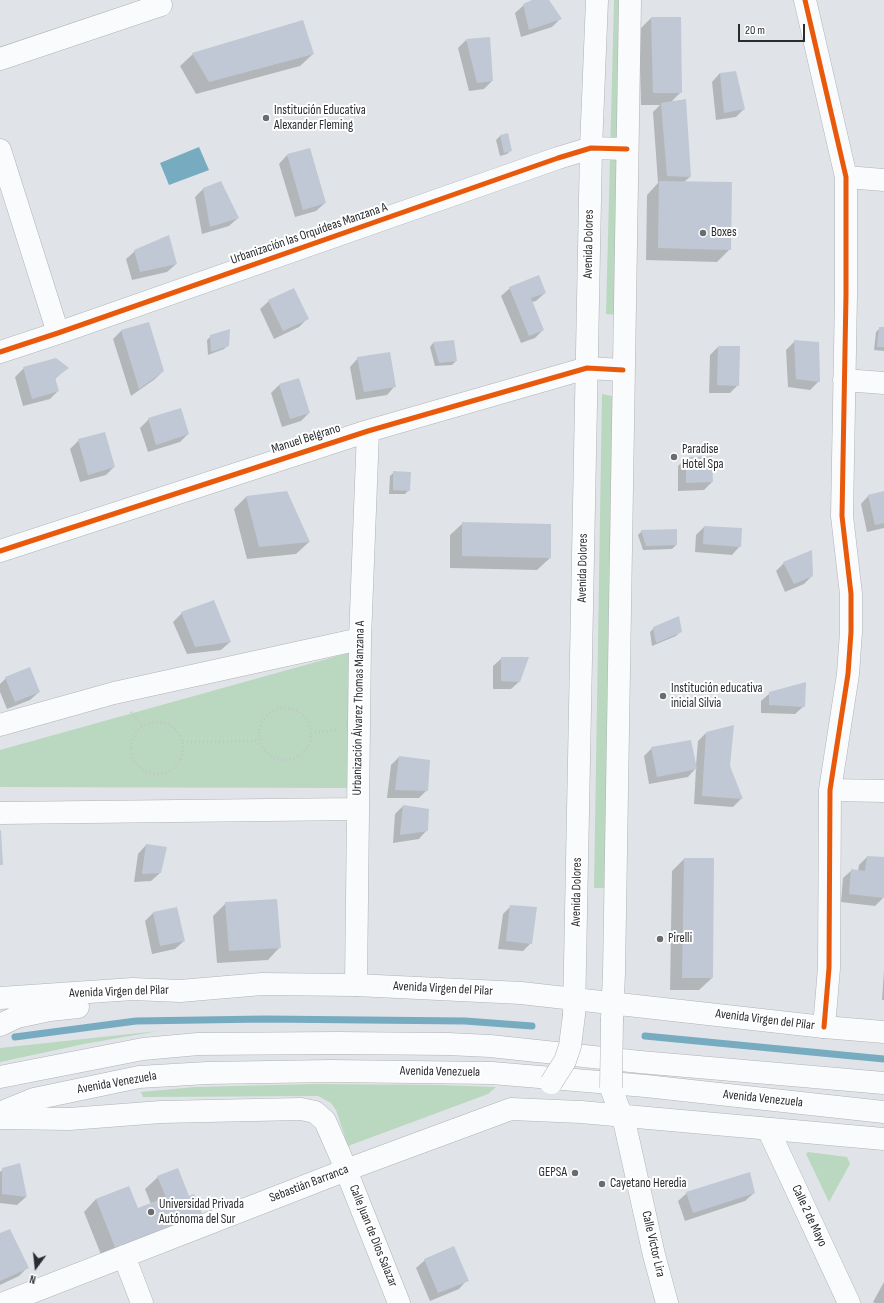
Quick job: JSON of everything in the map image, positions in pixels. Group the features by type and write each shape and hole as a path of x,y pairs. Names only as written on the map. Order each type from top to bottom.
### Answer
{"main road":[{"name":"Avenida Dolores","path":"510,1109 551,1083 565,1061 570,1046 574,1007 591,148 597,0"},
{"path":"630,0 611,1088 623,1116 884,1139"},
{"path":"805,0 846,178 846,295 842,516 851,594 851,632 848,674 830,790 829,968 824,1027"},
{"path":"0,59 161,5"},
{"name":"Urbanización las Orquídeas Manzana A","path":"0,352 558,158 591,148 627,148"},
{"path":"0,150 58,333"},
{"path":"846,178 884,180"},
{"name":"Manuel Belgrano","path":"0,551 368,431 587,368 623,370"},
{"path":"844,380 884,383"},
{"name":"Urbanización Álvarez Thomas Manzana A","path":"356,985 360,639 368,431"},
{"path":"0,725 114,693 360,639"},
{"path":"830,790 884,792"},
{"path":"0,813 357,809"},
{"name":"Avenida Virgen del Pilar","path":"0,998 133,989 180,991 262,984 356,985 521,993 574,1007 884,1032"},
{"path":"0,1025 18,1017 50,1010 130,1001 180,991"},
{"name":"Avenida Venezuela","path":"0,1077 143,1049 198,1044 345,1043 490,1046 640,1062 884,1083"},
{"name":"Avenida Venezuela","path":"0,1113 34,1099 138,1077 207,1073 316,1071 435,1071 492,1073 646,1086 884,1112"},
{"name":"Calle Juan de Dios Salazar","path":"0,1118 70,1119 161,1112 301,1109 316,1112 325,1122 346,1170 399,1303"},
{"name":"Sebastián Barranca","path":"4,1303 346,1170 510,1109 581,1112 623,1116"},
{"name":"Calle Víctor Lira","path":"623,1116 654,1255 667,1303"},
{"name":"Calle 2 de Mayo","path":"768,1129 850,1303"},
{"path":"124,1256 142,1303"}],"path":[{"path":"280,708 289,708 298,711 305,717 312,732 311,741 307,749 297,758 285,761 276,760 268,755 262,749 259,741 258,732 260,723 268,714 280,708"},
{"path":"150,722 166,723 174,728 183,742 184,750 181,760 176,767 159,775 150,774 142,770 135,764 131,755 130,747 132,739 139,728 150,722"},
{"path":"183,742 259,741"}],"green space":[{"path":"614,0 625,0 622,315 606,314"},
{"path":"602,394 621,398 610,888 594,888"},
{"path":"352,652 353,788 0,787 0,750"},
{"path":"158,1031 84,1044 0,1062 0,1048"},
{"path":"314,1084 496,1087 488,1094 348,1146 336,1110 331,1103 318,1096 143,1097 141,1092 195,1087"},
{"path":"808,1152 847,1157 850,1164 829,1202 806,1154"}],"water":[{"path":"199,147 209,170 169,185 160,163"}],"building":[{"path":"532,0 549,0 562,19 529,30 523,4"},
{"path":"651,17 681,17 682,93 653,93"},
{"path":"303,20 314,54 209,82 192,53"},
{"path":"490,37 493,81 477,83 466,39"},
{"path":"736,71 745,109 724,113 720,73"},
{"path":"686,99 691,177 667,176 661,103"},
{"path":"508,133 512,151 504,153 500,135"},
{"path":"310,148 326,203 303,210 287,154"},
{"path":"221,181 239,218 210,227 203,188"},
{"path":"659,181 732,182 731,250 658,248"},
{"path":"169,235 177,264 140,272 134,250"},
{"path":"539,275 546,293 531,298 544,330 529,336 509,287"},
{"path":"294,288 309,319 283,331 268,300"},
{"path":"149,322 164,371 139,389 121,330"},
{"path":"879,327 884,327 884,347 877,347"},
{"path":"230,329 229,346 211,352 210,335"},
{"path":"454,340 457,361 439,363 433,342"},
{"path":"794,340 819,342 820,382 796,379"},
{"path":"718,346 740,346 739,386 717,385"},
{"path":"390,352 396,387 364,392 357,357"},
{"path":"56,358 69,368 55,378 59,391 32,399 23,367"},
{"path":"299,378 310,413 290,419 279,384"},
{"path":"181,408 189,434 156,445 148,418"},
{"path":"105,432 115,467 88,475 78,439"},
{"path":"712,456 713,482 686,483 686,457"},
{"path":"393,471 411,472 410,491 393,490"},
{"path":"287,491 310,542 259,547 246,496"},
{"path":"884,491 884,523 875,525 868,495"},
{"path":"462,522 551,524 551,558 462,556"},
{"path":"704,526 742,528 741,547 703,544"},
{"path":"677,529 677,545 646,546 641,530"},
{"path":"812,550 813,576 794,584 783,562"},
{"path":"214,600 231,642 195,647 181,612"},
{"path":"679,616 682,632 656,643 653,627"},
{"path":"501,657 529,657 520,682 501,681"},
{"path":"30,667 40,692 15,702 5,677"},
{"path":"806,682 805,707 769,705 769,692"},
{"path":"734,725 730,766 743,799 702,796 706,732"},
{"path":"691,740 697,769 657,777 651,747"},
{"path":"399,756 430,760 428,791 395,790"},
{"path":"403,805 429,809 428,831 400,835"},
{"path":"1,830 3,865 0,865"},
{"path":"146,844 167,847 161,873 142,874"},
{"path":"867,856 884,857 884,898 849,894 851,869 865,871"},
{"path":"684,858 714,858 713,978 682,978"},
{"path":"277,899 281,948 229,951 225,902"},
{"path":"510,905 537,907 532,944 506,941"},
{"path":"177,907 185,941 160,946 153,912"},
{"path":"20,1163 27,1197 2,1194 2,1168"},
{"name":"Universidad Privada Autónoma del Sur","path":"178,1168 189,1196 194,1194 203,1216 116,1250 96,1199 129,1186 138,1208 166,1197 157,1176"},
{"path":"750,1172 755,1193 693,1213 686,1192"},
{"path":"10,1229 29,1268 0,1281 0,1233"},
{"path":"454,1246 469,1281 438,1293 424,1259"}],"waterway":[{"path":"15,1037 136,1021 265,1019 465,1021 532,1026"},
{"path":"645,1036 884,1059"}],"cycle path":[{"path":"805,0 846,177 846,295 842,516 851,594 851,632 848,674 830,790 829,968 824,1027"},
{"path":"0,352 558,158 591,148 627,149"},
{"path":"0,551 368,431 587,368 623,370"}],"place":[{"name":"Institución Educativa Alexander Fleming","path":"266,118"},
{"name":"Boxes","path":"703,233"},
{"name":"Paradise Hotel Spa","path":"674,457"},
{"name":"Institución educativa inicial Silvia","path":"663,696"},
{"name":"Pirelli","path":"660,939"},
{"name":"GEPSA","path":"575,1173"},
{"name":"Cayetano Heredia","path":"602,1184"},
{"name":"Universidad Privada Autónoma del Sur","path":"151,1212"}]}
